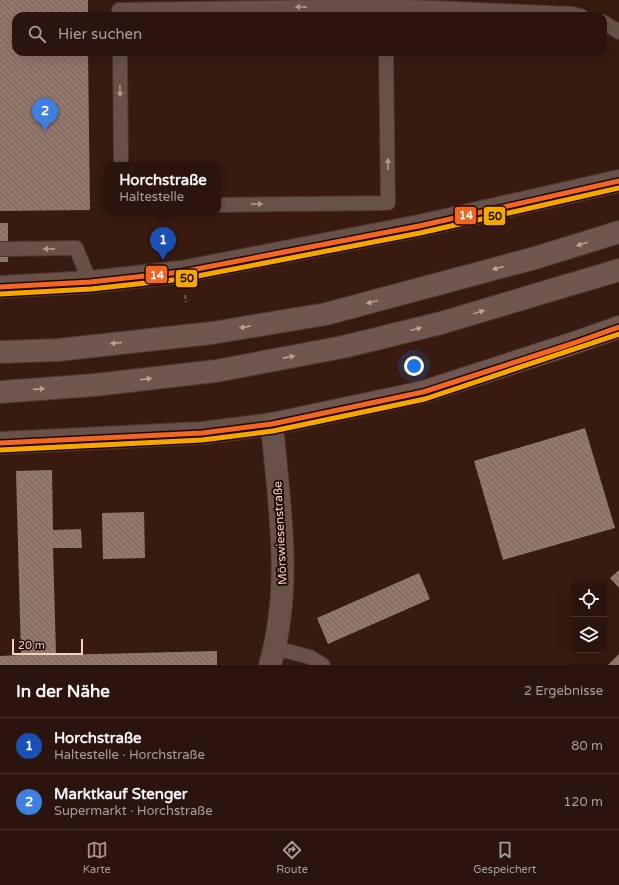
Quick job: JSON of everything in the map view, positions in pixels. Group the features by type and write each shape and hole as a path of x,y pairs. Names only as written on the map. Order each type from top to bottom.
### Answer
{"highway":[{"path":"0,352 58,350 212,333 326,314 535,258 619,232"},
{"path":"0,392 94,385 216,371 343,347 441,323 619,270"}],"main road":[{"path":"272,424 423,392 619,327"}],"street":[{"path":"0,287 90,282 181,272 419,226 619,181"},
{"path":"0,443 202,433 272,424"},
{"name":"Mörswiesenstraße","path":"272,424 283,543 284,579 281,613 272,656"}],"lane":[{"path":"119,12 119,10 383,7 519,12"},
{"path":"607,24 619,32"},
{"path":"120,56 121,162"},
{"path":"221,205 388,203 386,56"},
{"path":"0,249 76,248 90,282"},
{"path":"272,656 310,657 323,665"}],"building":[{"path":"0,0 88,0 88,12 12,12 12,56 88,56 90,210 0,211"},
{"path":"0,223 8,223 8,262 0,262"},
{"path":"585,428 615,528 503,560 474,461"},
{"path":"52,470 53,530 81,529 82,548 53,548 56,655 217,651 217,665 0,665 0,656 21,655 16,471"},
{"path":"144,512 145,558 103,559 102,513"},
{"path":"619,570 619,588 610,578"},
{"path":"419,573 430,599 328,644 317,618"},
{"path":"619,654 619,665 608,665"}],"transit line":[{"name":"14","path":"0,287 90,282 181,272 419,226 619,181"},
{"name":"50","path":"0,294 91,289 182,279 420,233 619,188"},
{"name":"14","path":"0,443 202,433 272,424 423,392 619,327"},
{"name":"50","path":"0,450 202,440 273,431 425,399 619,334"}],"place":[{"name":"Marktkauf Stenger","path":"45,131"},
{"name":"Horchstraße","path":"163,260"}]}
